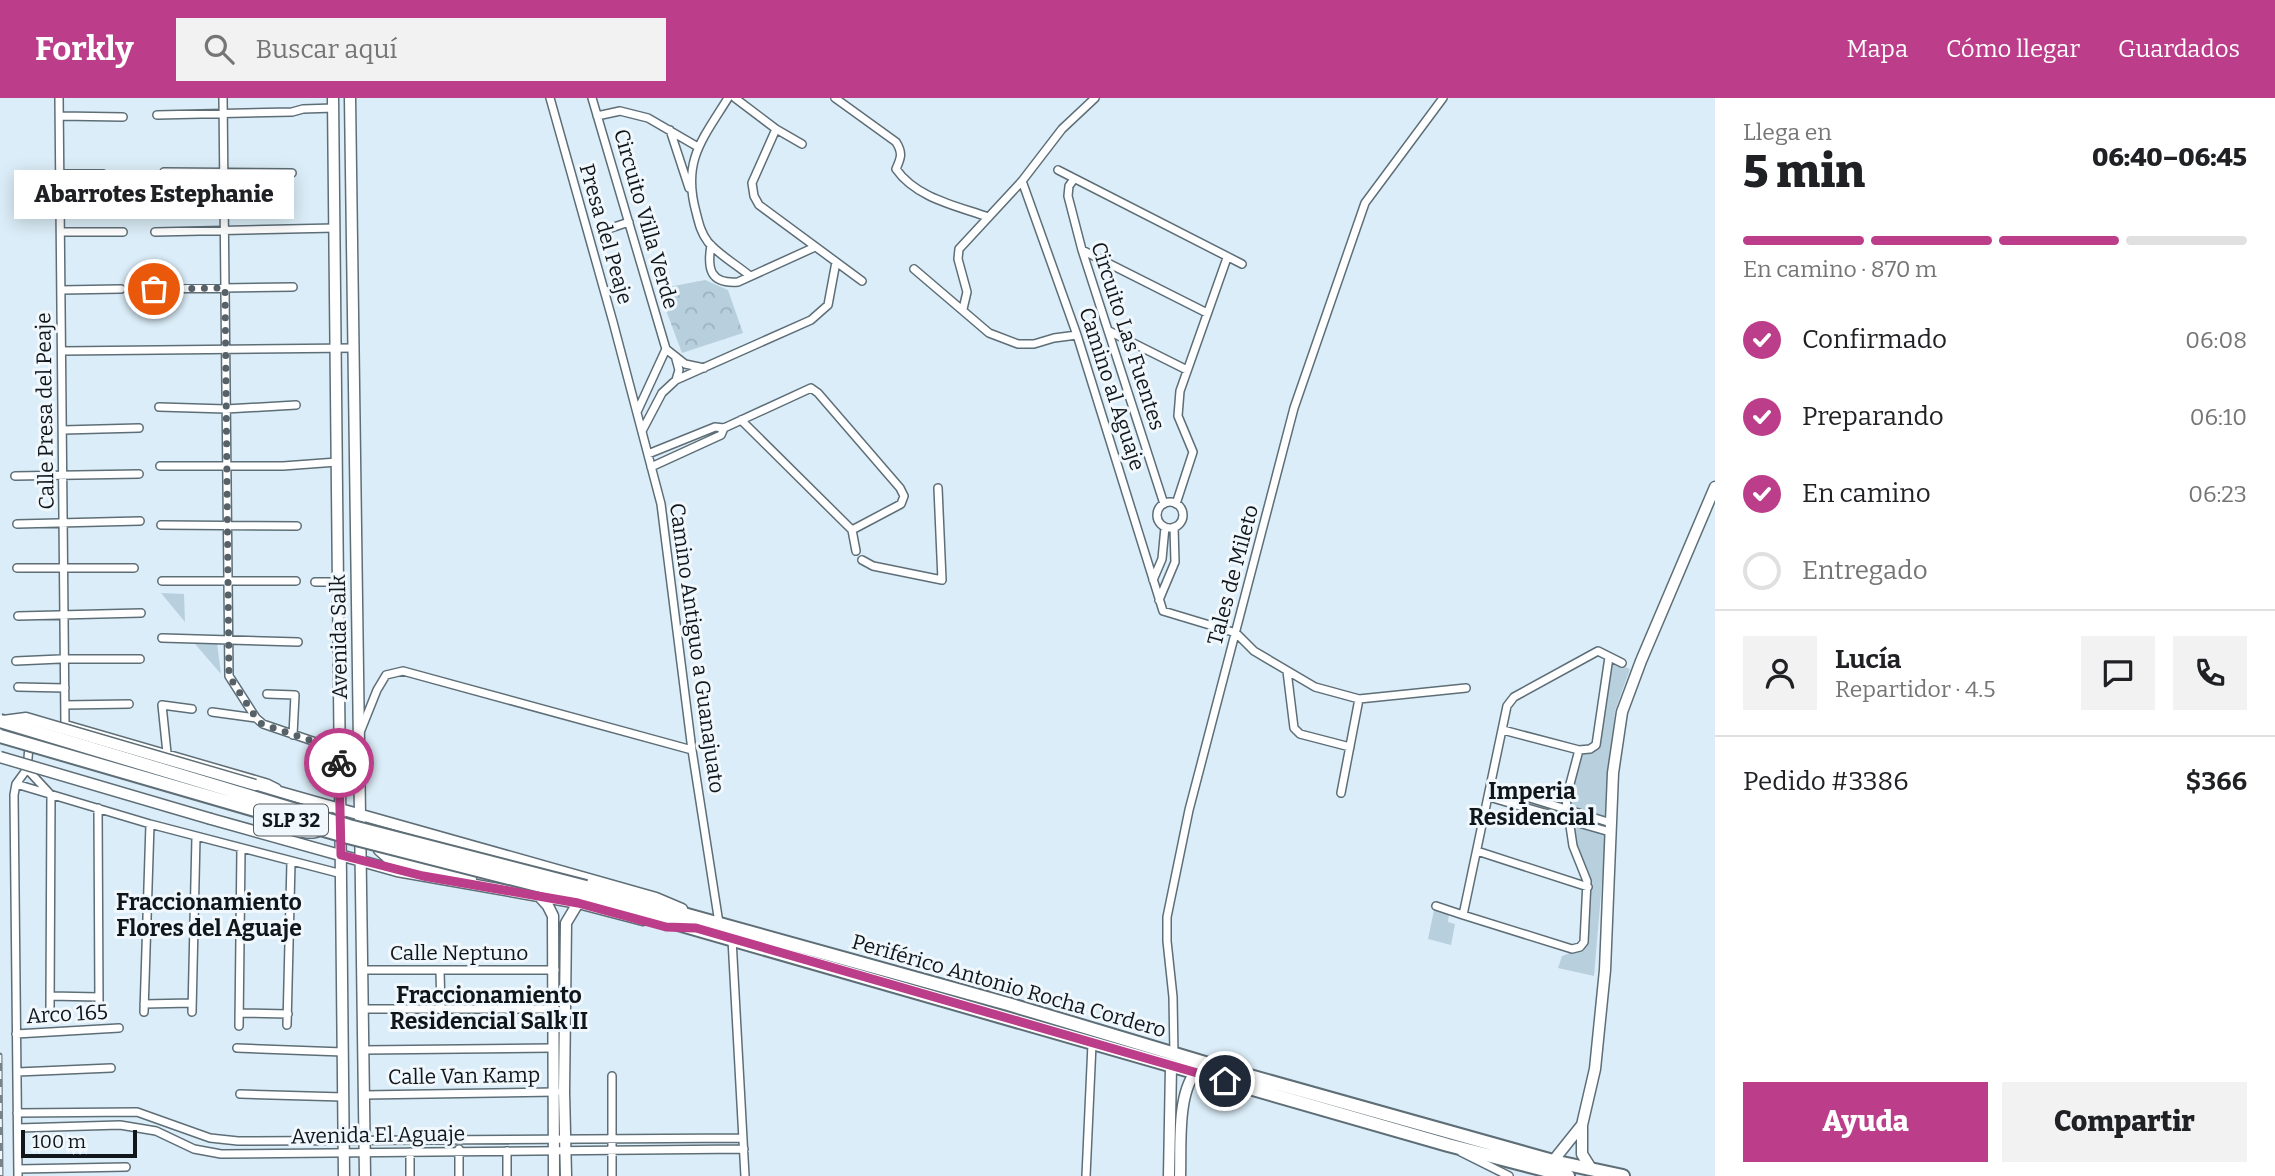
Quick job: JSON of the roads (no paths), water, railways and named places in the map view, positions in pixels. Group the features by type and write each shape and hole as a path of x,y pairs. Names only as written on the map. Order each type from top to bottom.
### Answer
{"highway":[{"name":"SLP 32","path":"1,721 583,895"},
{"name":"SLP 32","path":"0,736 348,836 583,895"},
{"name":"Periférico Antonio Rocha Cordero","path":"583,895 699,923 732,939 1092,1044 1172,1061 1553,1161 1623,1176"},
{"name":"Periférico Antonio Rocha Cordero","path":"699,923 719,923 1008,1004 1172,1061 1195,1073 1448,1145 1569,1176"}],"street":[{"name":"Calle Presa del Peaje","path":"59,98 65,724"},
{"path":"223,98 229,676 262,724 339,750"},
{"name":"Avenida Salk","path":"350,98 365,1176"},
{"name":"Presa del Peaje","path":"550,98 628,381"},
{"name":"Circuito Villa Verde","path":"592,98 666,349 685,364 704,368"},
{"path":"690,191 692,166 698,147 728,98"},
{"path":"735,98 776,129 802,144"},
{"path":"835,98 896,142 901,150 901,158 896,169 904,180 922,192 988,217"},
{"path":"963,309 967,292 958,259 959,248 1022,181 1062,130 1095,98"},
{"name":"Tales de Mileto","path":"1172,1061 1173,996 1167,917 1189,810 1294,408 1365,202 1443,98"},
{"path":"157,115 292,113 333,103"},
{"name":"Avenida Salk","path":"333,103 344,1176"},
{"path":"597,116 620,111 648,118 698,147"},
{"path":"60,116 122,117"},
{"path":"670,129 701,232 711,245 750,276"},
{"path":"776,129 752,183 759,205 862,281"},
{"path":"1058,170 1242,264"},
{"path":"164,172 292,173"},
{"path":"60,174 103,174"},
{"name":"Circuito Las Fuentes","path":"1073,179 1068,195 1082,250 1164,504"},
{"name":"Camino al Aguaje","path":"1022,181 1077,335 1163,611 1236,634"},
{"path":"602,230 629,222"},
{"path":"155,232 335,228"},
{"path":"61,232 123,232"},
{"path":"711,245 710,270 717,279 727,283 738,282 815,247"},
{"path":"1082,250 1208,313"},
{"name":"Circuito Las Fuentes","path":"1176,504 1193,452 1178,416 1180,391 1227,258"},
{"path":"642,432 662,393 676,380 811,320 828,305 836,262"},
{"path":"914,269 989,333 1018,344 1034,344 1077,335"},
{"path":"154,289 293,287"},
{"path":"61,290 121,289"},
{"path":"1109,331 1187,370"},
{"path":"62,351 354,348"},
{"path":"637,413 666,349"},
{"path":"676,359 679,370 676,380"},
{"name":"Camino Antiguo a Guanajuato","path":"628,381 661,504 692,750 719,923"},
{"path":"648,454 715,427 724,428 811,388 900,488 904,496 901,504 852,530"},
{"path":"643,400 655,405"},
{"path":"159,407 226,409 296,405"},
{"path":"741,420 852,530 856,551"},
{"path":"63,430 139,428"},
{"path":"651,467 721,435 724,428"},
{"path":"160,466 283,466 337,462"},
{"path":"15,476 139,474"},
{"path":"1592,1170 1581,1154 1582,1125 1595,1069 1605,970 1607,825 1622,712 1715,487"},
{"path":"862,560 873,566 942,580 937,488"},
{"path":"1164,504 1176,504 1182,514 1180,522 1169,527 1159,522 1157,514 1164,504"},
{"path":"17,524 140,521"},
{"path":"161,525 297,526"},
{"path":"1153,580 1162,559 1169,527"},
{"path":"1159,600 1175,562 1169,527"},
{"path":"1162,559 1175,562"},
{"path":"17,568 134,568"},
{"path":"162,580 296,582"},
{"path":"315,582 338,582"},
{"path":"18,617 141,612"},
{"path":"1236,634 1254,651 1315,687 1359,699 1466,688"},
{"path":"162,638 298,642"},
{"path":"1463,915 1507,706 1514,697 1598,651 1622,663"},
{"path":"1503,730 1579,750 1590,750 1597,745 1609,657"},
{"path":"16,661 140,659"},
{"path":"359,734 377,690 387,676 403,671 692,750"},
{"path":"1287,671 1294,728 1300,734 1350,747"},
{"path":"18,687 65,688"},
{"path":"267,694 295,695 293,735"},
{"path":"1341,793 1359,699"},
{"path":"65,705 128,704"},
{"path":"167,753 162,705 191,709"},
{"path":"212,712 256,718"},
{"path":"1,721 26,718 656,898 699,923"},
{"path":"126,1167 18,1172 16,784 27,769 32,732 37,725 47,721 65,724 267,783 293,796"},
{"path":"1436,906 1572,949 1580,947 1584,942 1588,887 1573,846 1566,799 1579,750"},
{"path":"0,757 211,819 423,876 539,896 583,895"},
{"path":"27,769 51,794 50,1007"},
{"path":"16,784 196,837 342,874"},
{"path":"1491,786 1567,809 1607,825"},
{"path":"1489,797 1598,829 1607,825"},
{"path":"254,831 319,831 324,827 327,816 325,811 309,800"},
{"path":"50,996 99,1001 98,808"},
{"path":"150,824 144,1008 192,1003"},
{"path":"424,832 393,828 385,830 377,841 379,850 388,858 455,874 500,889"},
{"path":"192,1012 196,837"},
{"path":"239,1026 241,849"},
{"path":"1477,850 1588,887"},
{"path":"288,1025 291,862"},
{"path":"554,1176 559,1145 558,1092 566,923 583,895"},
{"path":"539,896 553,916 555,970 552,1048 558,1092"},
{"path":"732,939 745,1176"},
{"path":"342,957 363,956"},
{"name":"Calle Neptuno","path":"363,970 555,970"},
{"path":"440,971 441,1010"},
{"path":"363,1009 554,1009"},
{"path":"239,1013 288,1014"},
{"name":"Arco 165","path":"16,1034 119,1028"},
{"path":"1086,1176 1092,1044"},
{"path":"236,1048 343,1052"},
{"path":"364,1050 552,1048"},
{"path":"1169,1176 1172,1061"},
{"path":"17,1072 111,1068"},
{"path":"1180,1176 1184,1095 1188,1082 1195,1073"},
{"path":"612,1076 612,1176"},
{"name":"Calle Van Kamp","path":"364,1095 558,1092"},
{"path":"240,1094 344,1097"},
{"name":"Avenida El Aguaje","path":"17,1113 137,1112 210,1138 238,1141 458,1140 611,1150 744,1149"},
{"name":"Avenida El Aguaje","path":"18,1128 120,1125 156,1132 194,1149 221,1153 281,1154 507,1151 612,1139 743,1139"},
{"path":"1553,1161 1582,1125"},
{"path":"458,1140 459,1176"},
{"path":"559,1145 566,1176"},
{"path":"1448,1145 1509,1176"},
{"path":"507,1151 508,1176"},
{"path":"410,1152 410,1176"}],"railway":[{"path":"0,1055 1,1176"}],"place":[{"name":"Abarrotes Estephanie","path":"154,289"}],"district":[{"name":"Imperia Residencial","path":"1532,804"},
{"name":"Fraccionamiento Flores del Aguaje","path":"209,915"},
{"name":"Fraccionamiento Residencial Salk II","path":"489,1008"}]}
